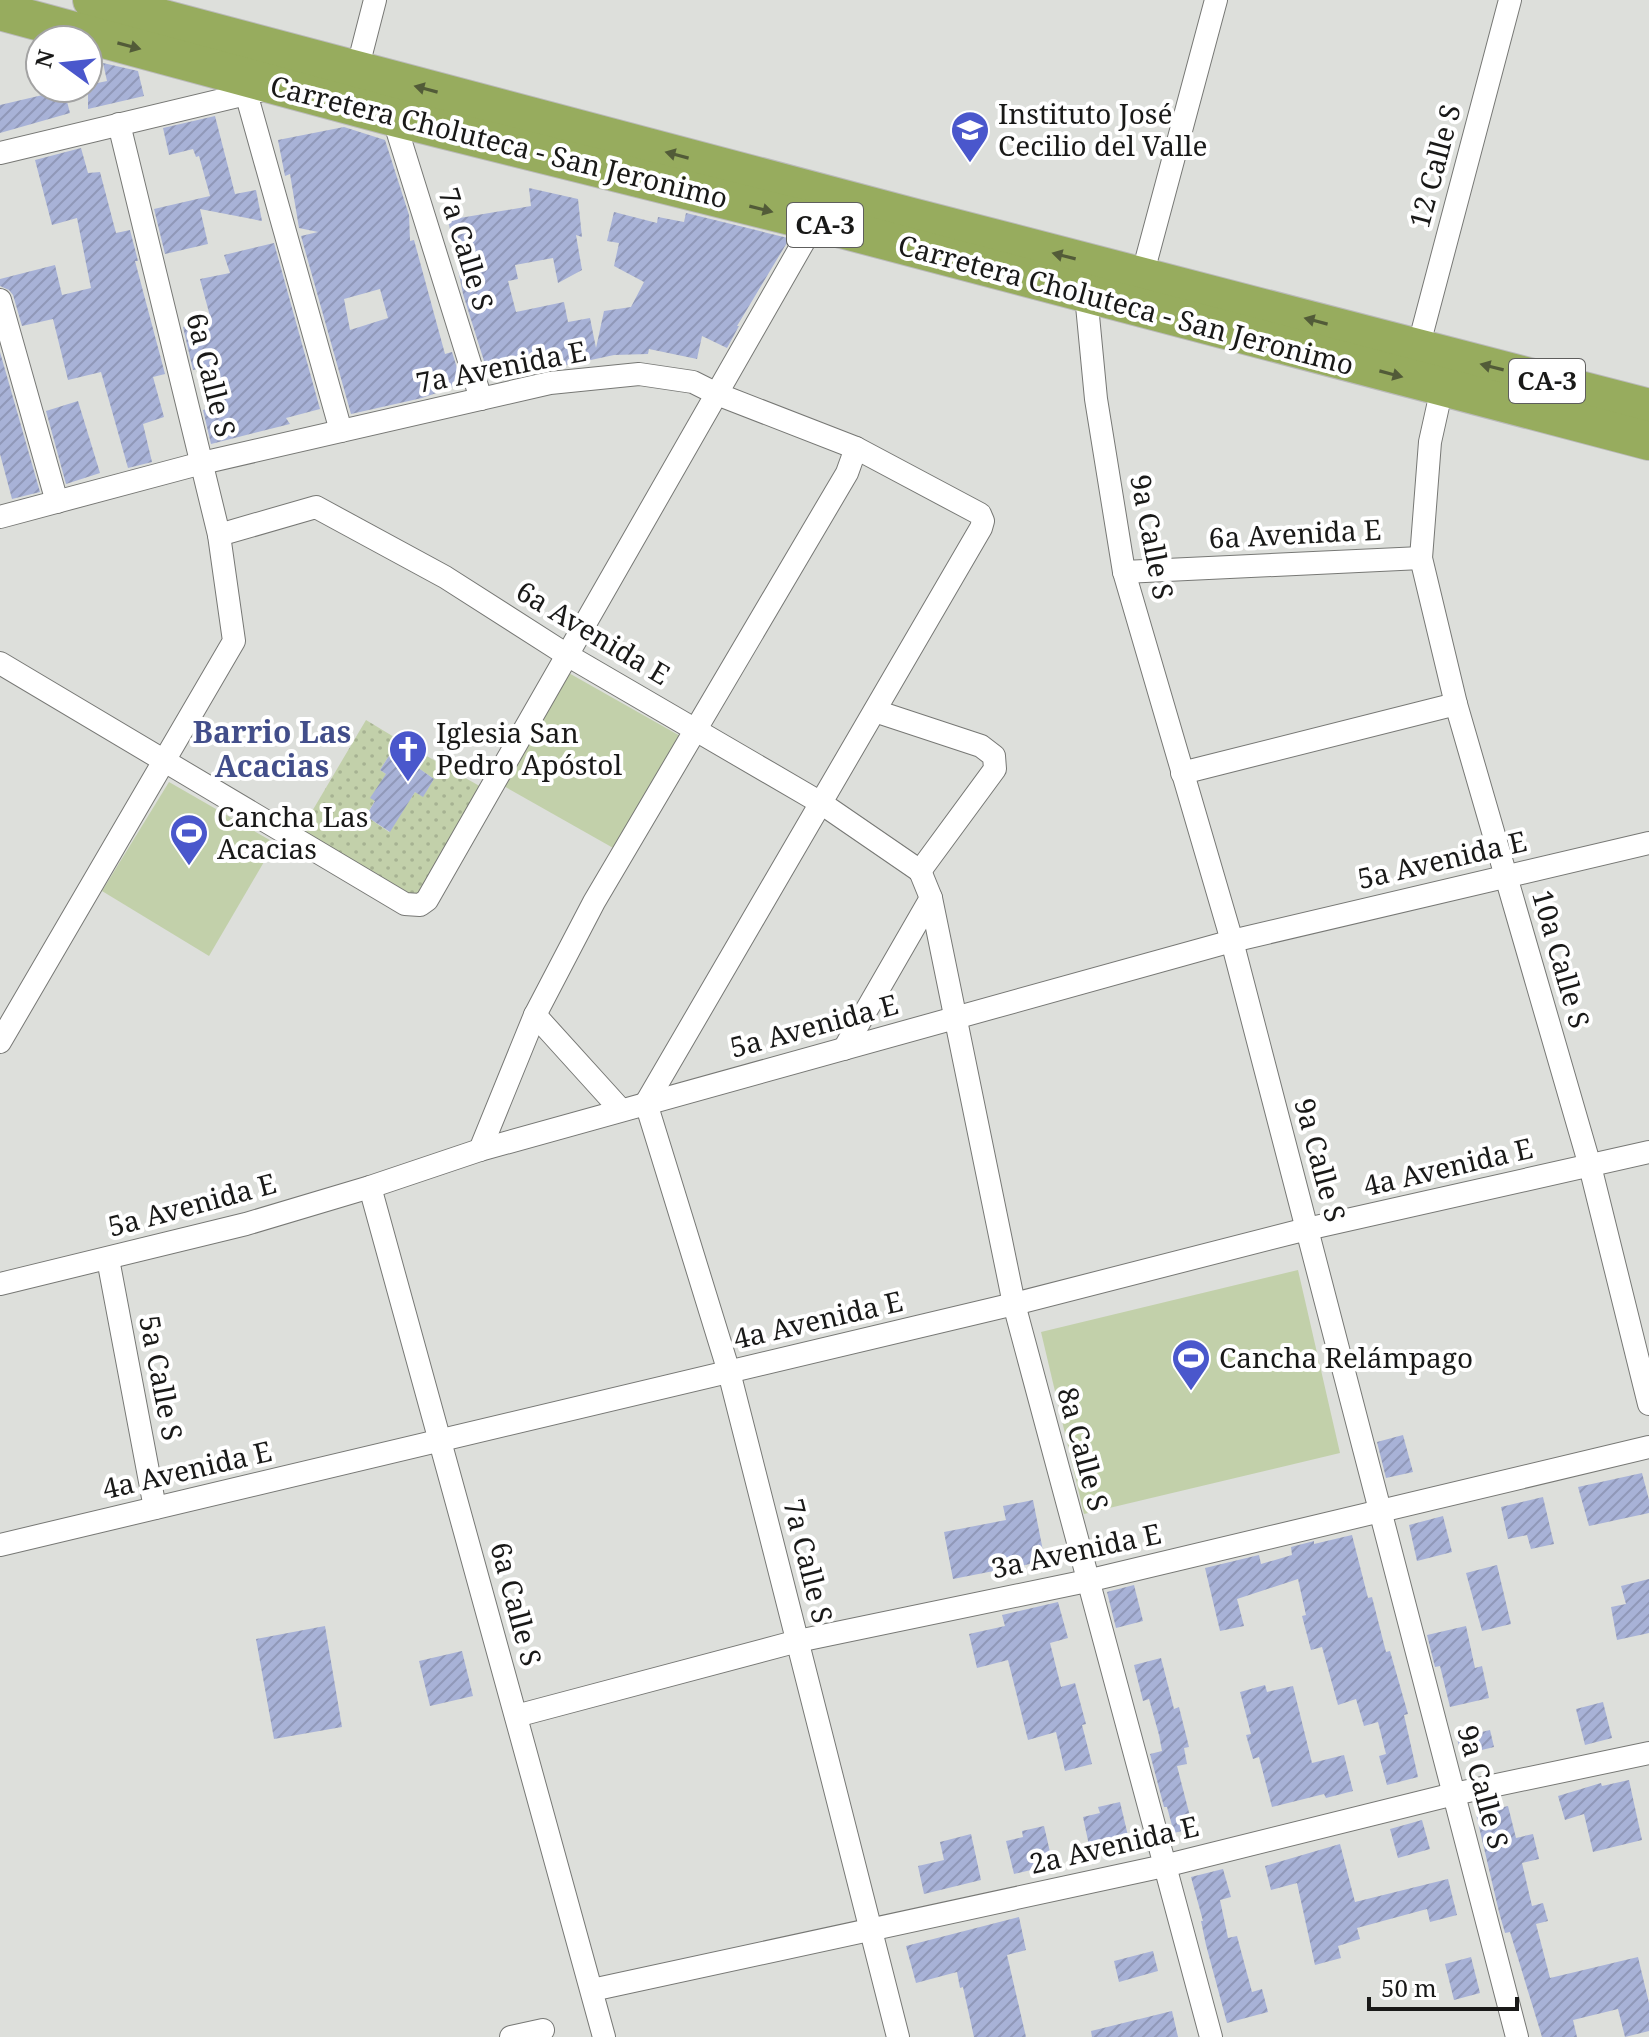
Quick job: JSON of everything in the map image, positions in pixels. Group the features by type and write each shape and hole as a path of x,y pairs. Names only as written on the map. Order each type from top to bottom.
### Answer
{"highway":[{"name":"Carretera Choluteca - San Jeronimo","path":"92,0 1418,348 1648,431"},
{"name":"Carretera Choluteca - San Jeronimo","path":"0,11 393,117 815,222 1442,388 1648,431"}],"street":[{"path":"357,70 375,0"},
{"path":"1142,276 1216,0"},
{"name":"12 Calle S","path":"1418,348 1510,0"},
{"path":"0,153 246,93 287,87"},
{"path":"246,93 341,431"},
{"name":"7a Calle S","path":"393,117 481,399"},
{"name":"6a Calle S","path":"119,124 219,535 234,641 165,760"},
{"path":"0,663 405,904 420,905 427,900 815,222"},
{"name":"9a Calle S","path":"1086,295 1096,399 1124,572 1232,941 1517,2037"},
{"path":"0,300 57,502"},
{"name":"7a Avenida E","path":"0,517 202,463 550,383 639,374 693,382 856,448 980,514 983,521 981,528 875,711"},
{"name":"10a Calle S","path":"1442,388 1430,442 1421,558 1456,704 1590,1166 1649,1404"},
{"path":"480,1150 535,1015 594,902 847,473 856,448"},
{"name":"6a Avenida E","path":"219,535 316,507 445,577 567,655 821,803 920,871"},
{"name":"6a Avenida E","path":"1124,572 1421,558"},
{"path":"1182,773 1456,704"},
{"path":"646,1103 875,711 981,746 994,756 995,769 920,871"},
{"path":"0,1042 165,760"},
{"name":"5a Avenida E","path":"0,1284 246,1224 480,1150 1232,941 1649,843"},
{"name":"8a Calle S","path":"920,871 931,898 1014,1304 1211,2037"},
{"path":"844,1049 931,898"},
{"path":"535,1015 621,1110"},
{"name":"7a Calle S","path":"646,1103 729,1372 898,2037"},
{"name":"4a Avenida E","path":"0,1545 1014,1304 1307,1229 1649,1152"},
{"name":"6a Calle S","path":"370,1187 604,2037"},
{"name":"5a Calle S","path":"108,1259 155,1508"},
{"name":"3a Avenida E","path":"516,1716 798,1641 1087,1581 1649,1447"},
{"name":"2a Avenida E","path":"592,1990 1164,1866 1454,1794 1649,1753"},
{"path":"511,2037 543,2030"}],"green space":[{"path":"567,672 682,737 615,849 502,785"},
{"path":"366,720 399,740 380,770 389,776 366,816 389,832 415,792 423,796 434,779 417,767 425,755 483,788 423,893 408,896 298,835"},
{"name":"Cancha Las Acacias","path":"169,782 275,843 209,956 102,891"},
{"name":"Cancha Relámpago","path":"1298,1270 1340,1453 1084,1514 1041,1332"}],"building":[{"path":"104,63 138,71 144,96 88,109 88,104 104,104 104,82 107,81"},
{"path":"24,99 24,104 68,104 70,113 0,133 0,105"},
{"path":"215,116 235,194 256,190 262,221 200,209 208,244 165,254 154,209 210,196 199,156 196,157 193,149 169,155 163,128"},
{"path":"344,127 385,140 409,215 410,241 414,240 445,354 452,352 462,384 422,398 351,414 301,236 318,232 299,228 290,174 285,176 278,140","holes":["380,289 388,318 350,330 344,299"]},
{"path":"81,148 88,173 100,172 116,233 130,230 138,261 135,261 165,374 153,377 164,417 143,424 152,462 128,468 101,372 68,380 53,319 22,326 13,295 0,286 0,279 55,265 62,295 91,288 77,218 52,225 35,160"},
{"path":"529,188 578,199 582,237 576,235 582,270 558,283 553,258 515,265 518,279 508,281 516,312 564,302 568,322 590,318 596,348 604,311 631,307 644,282 614,266 619,243 607,241 614,212 657,223 658,217 684,222 686,213 788,238 788,241 727,348 702,336 697,359 649,349 648,354 614,355 549,369 548,363 489,377 463,294 448,220 531,206"},
{"path":"274,243 320,409 286,418 290,424 211,444 203,410 214,407 206,367 193,370 183,327 211,320 200,279 230,273 224,255"},
{"path":"0,352 40,492 12,499 0,454"},
{"path":"78,401 100,473 66,484 46,411"},
{"name":"Iglesia San Pedro Apóstol","path":"399,740 425,755 417,767 434,779 423,797 415,792 390,832 366,816 375,801 370,798 386,774 380,770"},
{"path":"1403,1435 1413,1472 1386,1478 1377,1442"},
{"path":"1642,1473 1649,1513 1589,1526 1578,1487"},
{"path":"1543,1497 1554,1544 1531,1549 1527,1535 1508,1539 1501,1507"},
{"path":"1033,1500 1045,1561 953,1579 944,1532 1006,1520 1003,1506"},
{"path":"1443,1516 1452,1552 1417,1561 1409,1525"},
{"path":"1352,1535 1368,1598 1372,1597 1386,1652 1390,1651 1408,1714 1404,1715 1418,1777 1387,1785 1379,1756 1386,1754 1378,1722 1364,1726 1356,1699 1338,1705 1322,1647 1311,1650 1302,1616 1306,1615 1298,1579 1237,1599 1244,1626 1220,1631 1205,1568 1259,1555 1261,1564 1292,1555 1291,1547"},
{"path":"1497,1565 1511,1624 1482,1631 1466,1573"},
{"path":"1649,1579 1649,1633 1617,1640 1611,1607 1626,1604 1621,1586"},
{"path":"1134,1585 1143,1621 1116,1628 1107,1592"},
{"path":"1058,1602 1068,1638 1050,1643 1061,1687 1075,1683 1092,1764 1065,1771 1056,1732 1028,1740 1008,1660 977,1668 969,1634 1005,1626 1002,1615"},
{"path":"325,1626 342,1727 274,1739 256,1639"},
{"path":"1466,1626 1475,1668 1482,1666 1489,1698 1450,1707 1440,1666 1435,1667 1427,1635"},
{"path":"462,1651 473,1696 430,1706 419,1661"},
{"path":"1161,1658 1174,1709 1179,1707 1189,1747 1184,1748 1187,1764 1177,1766 1193,1828 1174,1833 1150,1754 1162,1751 1159,1735 1149,1699 1143,1701 1134,1665"},
{"path":"1265,1685 1267,1692 1293,1686 1312,1763 1344,1755 1353,1791 1326,1798 1324,1794 1272,1807 1259,1757 1253,1759 1246,1735 1251,1734 1240,1692"},
{"path":"1603,1702 1612,1738 1585,1745 1576,1709"},
{"path":"1490,1730 1494,1747 1461,1755 1457,1738"},
{"path":"1629,1780 1642,1840 1593,1852 1584,1814 1565,1820 1558,1796 1601,1783 1602,1786"},
{"path":"1120,1802 1129,1840 1090,1850 1083,1817 1100,1813 1098,1807"},
{"path":"1508,1806 1516,1838 1533,1834 1539,1859 1522,1863 1532,1906 1543,1903 1548,1921 1536,1924 1550,1978 1638,1957 1649,2003 1649,2031 1625,2037 1618,2009 1573,2020 1577,2037 1542,2037 1510,1932 1505,1933 1476,1814"},
{"path":"1422,1820 1430,1849 1398,1858 1390,1829"},
{"path":"1044,1826 1053,1865 1014,1874 1006,1841 1023,1837 1022,1831"},
{"path":"971,1834 981,1880 924,1894 918,1866 944,1860 940,1842"},
{"path":"1340,1844 1355,1902 1448,1879 1457,1915 1430,1922 1427,1909 1357,1928 1360,1939 1338,1946 1341,1958 1315,1965 1297,1883 1271,1890 1265,1866"},
{"path":"1223,1869 1231,1897 1220,1900 1228,1938 1237,1936 1252,1992 1262,1989 1268,2012 1227,2023 1191,1877"},
{"path":"1019,1917 1026,1950 1007,1955 1026,2037 974,2037 957,1972 916,1983 906,1946"},
{"path":"1153,1951 1158,1971 1119,1982 1114,1961"},
{"path":"1471,1957 1480,1993 1454,2000 1445,1964"},
{"path":"1172,2011 1178,2037 1092,2037 1091,2031"}],"place":[{"name":"Instituto José Cecilio del Valle","path":"970,164"},
{"name":"Iglesia San Pedro Apóstol","path":"408,783"},
{"name":"Cancha Las Acacias","path":"189,867"},
{"name":"Cancha Relámpago","path":"1191,1392"}],"district":[{"name":"Barrio Las Acacias","path":"272,750"}]}
